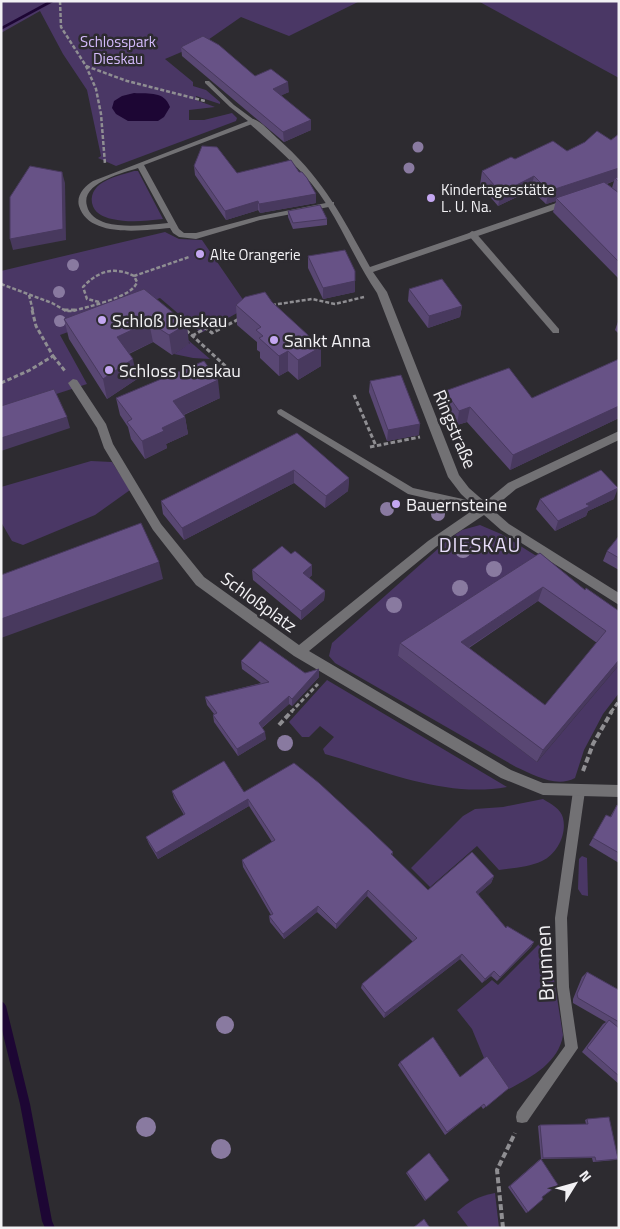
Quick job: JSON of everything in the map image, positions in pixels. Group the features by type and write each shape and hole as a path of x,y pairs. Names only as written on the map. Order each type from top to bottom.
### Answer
{"street":[{"name":"Ringstraße","path":"253,122 308,173 331,204 367,271 382,292 454,477 465,491 505,527 619,600"},
{"path":"367,271 584,196"},
{"name":"Schloßplatz","path":"73,383 102,427 108,445 157,527 200,581 299,652 432,544 484,508"},
{"path":"484,508 512,486 619,436"},
{"path":"299,652 506,774 543,788 579,791 619,791"}],"lane":[{"name":"Ringstraße","path":"207,82 232,106 253,122"},
{"path":"173,226 118,228 105,226 96,221 83,209 82,198 87,189 95,182 253,122"},
{"path":"140,165 173,226 182,235 196,236 260,218 331,204"},
{"path":"472,234 556,331"},
{"path":"281,412 411,491 484,508"},
{"name":"Brunnen","path":"522,1117 572,1048 563,987 561,918 579,791"}],"path":[{"path":"60,1 60,24 68,42 86,66 96,89 102,118 105,168"},
{"path":"86,66 127,81 210,103"},
{"path":"134,276 189,257"},
{"path":"1,284 52,303 66,311 73,311 102,302 130,292 135,288 137,282 134,276 122,271 112,270 88,281 83,287 87,299 102,302"},
{"path":"266,306 312,299 336,304 382,292"},
{"path":"1,383 30,370 53,356 36,326 29,295"},
{"path":"192,336 206,328 212,333 243,316"},
{"path":"179,324 232,372"},
{"path":"354,394 376,446"},
{"path":"346,451 436,434"},
{"path":"279,725 315,687"},
{"path":"579,791 586,760 610,713 619,701"},
{"path":"503,1228 497,1170 522,1117"}],"green space":[{"name":"Schlosspark Dieskau","path":"1,1 360,1 289,36 241,17 205,42 165,59 193,82 193,86 206,90 220,102 220,104 196,96 196,100 215,107 189,110 189,120 204,120 232,113 237,118 236,121 116,166 98,158 101,156 87,90 63,54 40,11 1,33"},
{"path":"478,1 619,1 619,78"},
{"path":"138,171 163,219 118,220 102,216 95,209 92,203 92,196 95,189 106,181"},
{"path":"165,232 179,239 202,240 248,307 201,333 160,298 60,335 87,384 1,412 1,271"},
{"path":"151,308 210,359 174,354 190,343 147,309"},
{"path":"91,461 112,462 130,490 95,515 23,545 12,541 1,522 1,487"},
{"path":"480,525 501,534 562,572 398,656 537,762 619,665 619,693 603,714 584,750 575,778 568,781 560,782 545,779 516,767 335,663 329,656 332,643 449,539 462,530"},
{"path":"327,680 507,787 461,789 438,786 392,775 325,754 323,749 334,737 320,726 309,737 302,737 289,722"},
{"path":"543,799 560,812 563,818 564,830 556,849 542,861 526,866 499,870 477,846 430,887 411,868 463,816 475,809 503,807"},
{"path":"582,856 587,858 588,896 582,895 578,889 579,859"},
{"path":"547,936 563,1035 556,1053 543,1068 509,1089 484,1058 472,1029 457,1010 492,980 498,985"},
{"path":"495,1193 499,1228 469,1228 457,1212 474,1200"}],"shaded area":[{"path":"134,93 156,94 164,98 170,107 164,117 158,121 128,121 116,114 112,108 114,101 122,96"}],"building":[{"path":"203,36 219,45 255,76 271,69 288,82 273,89 311,120 283,132 181,47"},
{"path":"597,131 611,140 619,134 619,168 549,191 534,176 501,193 482,171 511,157 515,159 553,141 567,151 585,142"},
{"path":"202,146 217,147 237,173 291,160 299,172 302,172 307,178 316,194 259,204 258,201 225,211 194,166"},
{"path":"30,166 62,172 63,229 10,239 10,197"},
{"path":"604,182 619,193 619,262 556,198"},
{"path":"320,205 327,219 293,223 288,211"},
{"path":"345,250 355,271 355,281 323,288 308,256"},
{"path":"442,279 462,306 429,316 409,289"},
{"path":"144,289 187,324 169,335 149,322 117,337 133,359 103,379 64,319"},
{"path":"265,292 272,302 321,347 298,360 288,351 279,356 259,338 263,336 256,330 261,327 236,305 245,297"},
{"path":"619,359 619,406 513,455 470,407 459,411 445,391 509,368 532,398"},
{"path":"204,361 218,380 173,401 185,417 162,428 164,431 142,441 127,422 132,419 116,398"},
{"path":"401,375 420,424 388,430 370,381"},
{"path":"54,389 67,417 1,438 1,406"},
{"path":"297,433 349,478 326,496 294,470 182,528 161,501"},
{"path":"601,470 618,488 586,504 590,506 558,521 540,499"},
{"path":"141,523 159,562 1,619 1,575"},
{"path":"619,536 619,558 607,551"},
{"path":"282,546 291,554 295,551 312,565 303,573 325,591 301,611 252,570"},
{"path":"540,553 585,590 586,588 619,611 619,660 543,750 400,643","holes":["543,587 606,631 545,705 461,642"]},
{"path":"260,641 305,673 319,669 292,699 289,696 259,723 265,732 237,749 213,715 217,713 205,697 269,682 241,661"},
{"path":"224,761 244,792 294,763 319,783 371,831 393,852 391,854 428,890 472,852 494,876 476,892 506,928 507,926 534,942 500,977 494,971 485,979 462,954 385,1013 362,984 417,938 368,890 336,924 318,906 283,934 269,916 273,914 242,860 275,840 248,799 156,853 146,837 185,814 172,791"},
{"path":"617,805 619,806 619,853 593,838 606,815 611,817"},
{"path":"587,972 619,990 619,1022 578,998 577,994"},
{"path":"609,1020 619,1028 619,1076 587,1048"},
{"path":"433,1037 460,1077 487,1056 509,1088 486,1107 484,1104 447,1132 400,1062"},
{"path":"609,1117 618,1159 596,1161 595,1157 543,1158 540,1125 588,1124 587,1119"},
{"path":"429,1153 449,1180 426,1200 407,1172"},
{"path":"541,1159 558,1185 542,1197 543,1199 528,1212 510,1186"},
{"path":"424,1219 430,1228 413,1228"}],"waterway":[{"path":"1,29 53,1"},
{"path":"1,1006 25,1104 47,1221 50,1228"}],"place":[{"name":"Kindertagesstätte L. U. Na.","path":"431,198"},
{"name":"Alte Orangerie","path":"200,254"},
{"name":"Schloß Dieskau","path":"102,320"},
{"name":"Sankt Anna","path":"274,340"},
{"name":"Schloss Dieskau","path":"109,370"},
{"name":"Bauernsteine","path":"396,504"}],"district":[{"name":"DIESKAU","path":"480,544"}]}
